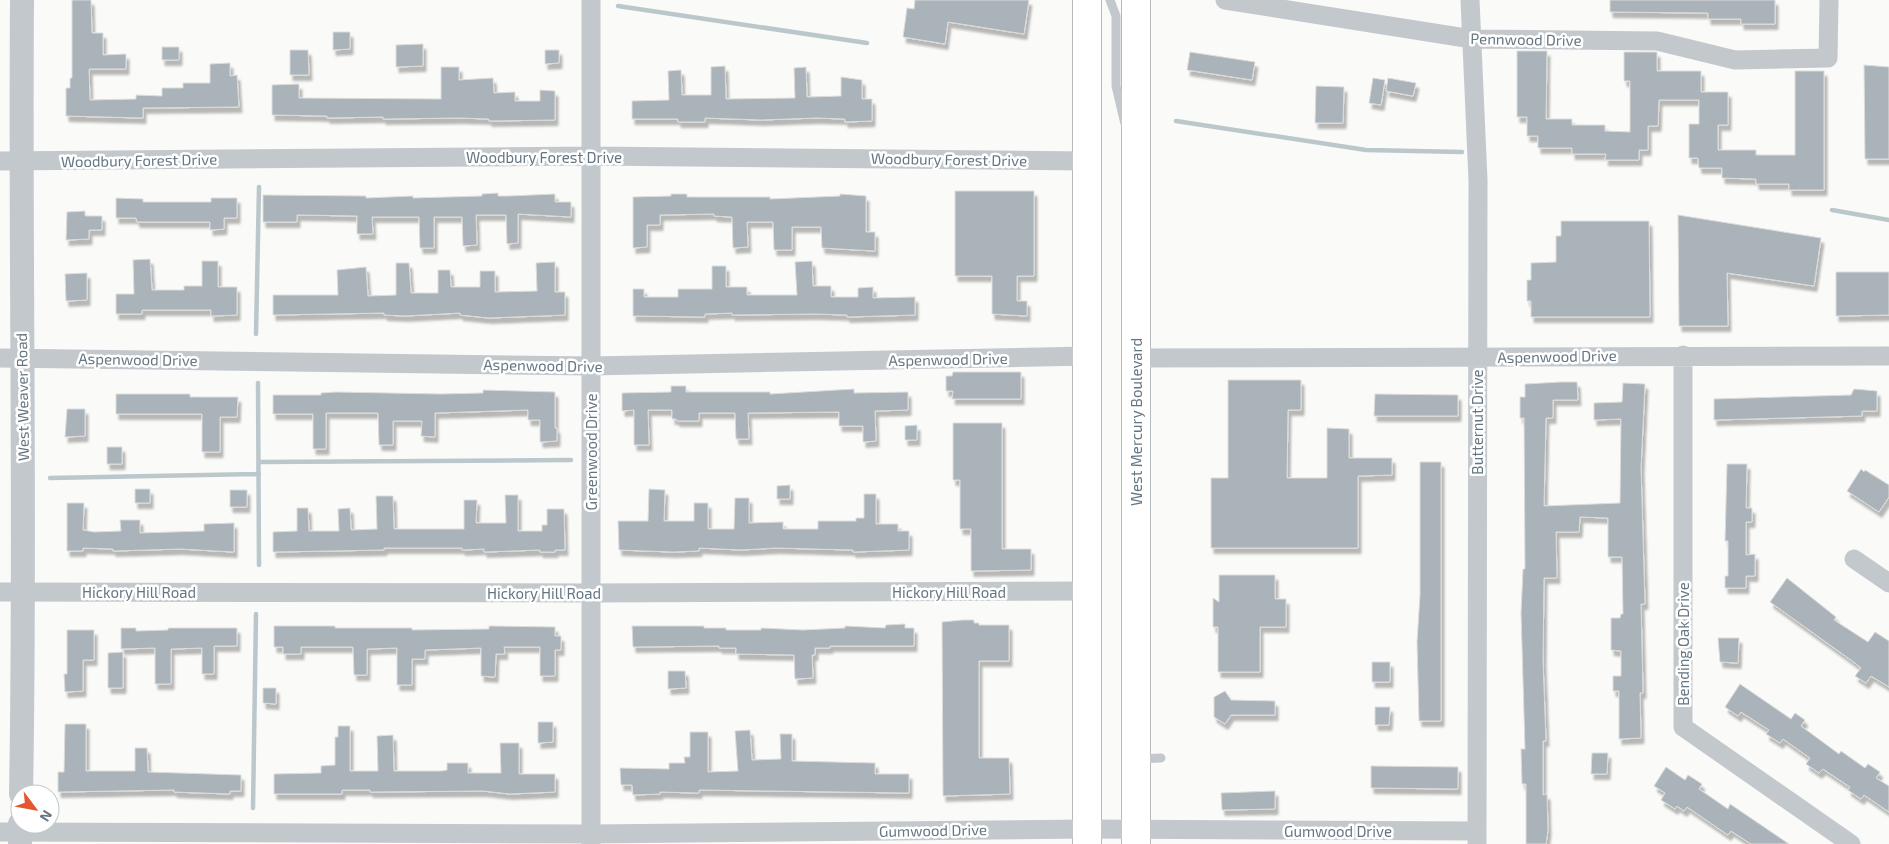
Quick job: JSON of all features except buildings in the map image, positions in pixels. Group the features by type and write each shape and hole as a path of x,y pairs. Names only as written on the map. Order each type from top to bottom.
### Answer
{"highway":[{"path":"1087,0 1087,836"},
{"name":"West Mercury Boulevard","path":"1136,0 1135,358 1149,759 1136,837"}],"street":[{"name":"West Weaver Road","path":"21,784 24,592 10,358 10,161 22,0"},
{"name":"Greenwood Drive","path":"591,0 591,839"},
{"name":"Pennwood Drive","path":"1225,0 1472,39 1657,41 1735,60 1828,58 1829,0"},
{"name":"Butternut Drive","path":"1470,0 1478,180 1477,838"},
{"name":"Woodbury Forest Drive","path":"10,161 591,156 1087,161"},
{"name":"Aspenwood Drive","path":"1135,358 1683,355 1889,356"},
{"name":"Bending Oak Drive","path":"1683,355 1682,727 1851,844"},
{"name":"Aspenwood Drive","path":"10,358 591,366 1087,356"},
{"path":"1854,559 1889,583"},
{"name":"Hickory Hill Road","path":"0,592 591,593 1087,591"},
{"name":"Gumwood Drive","path":"60,833 591,839 1087,836 1477,838"}],"lane":[{"path":"1110,0 1116,16 1116,86 1136,171"}],"waterway":[{"path":"618,6 867,43"},
{"path":"1176,121 1366,150 1462,152"},
{"path":"256,334 259,187"},
{"path":"1832,210 1889,220"},
{"path":"258,383 259,565"},
{"path":"259,462 571,460"},
{"path":"50,478 259,474"},
{"path":"253,808 256,614"}]}
